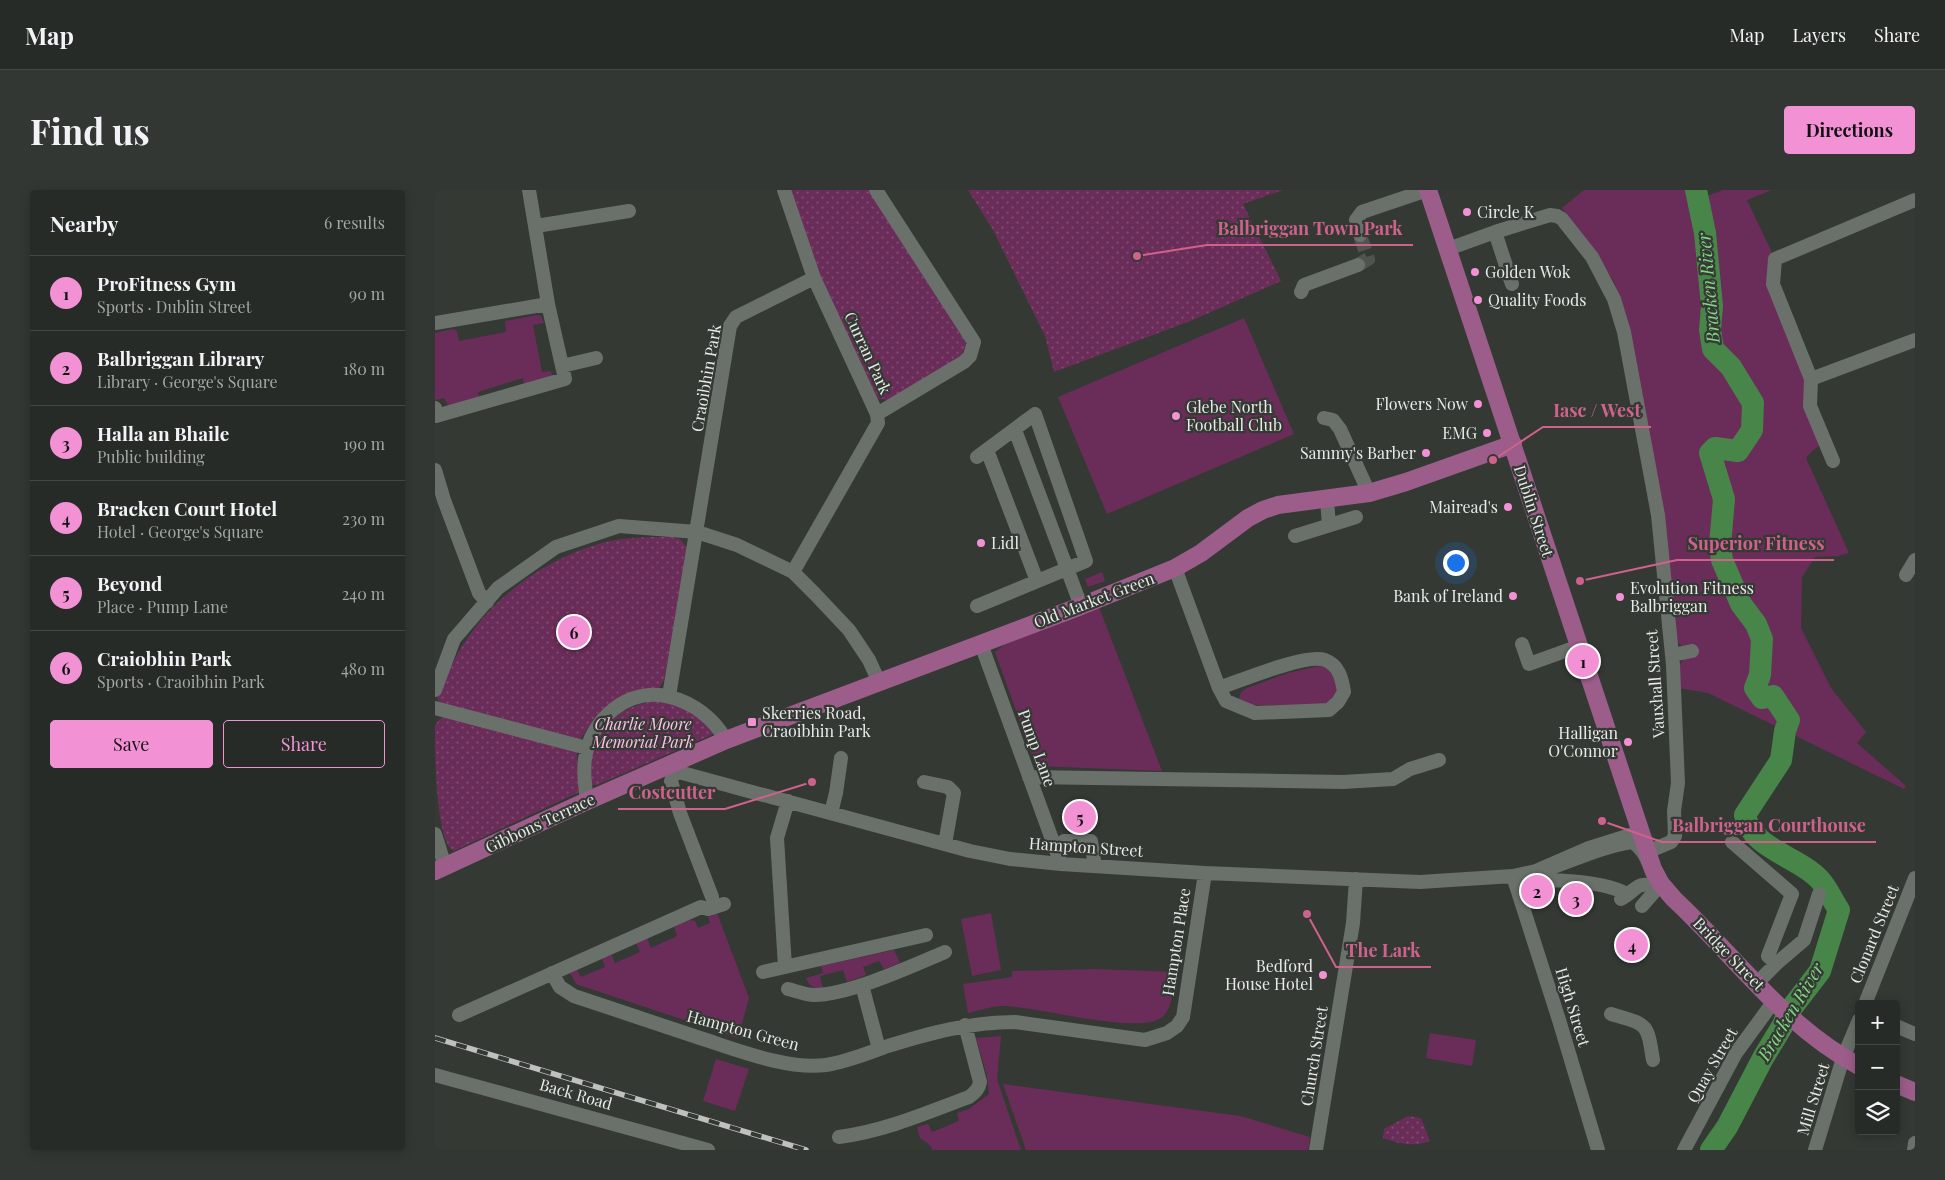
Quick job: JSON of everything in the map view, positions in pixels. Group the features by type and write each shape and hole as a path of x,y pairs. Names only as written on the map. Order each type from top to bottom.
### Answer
{"main road":[{"name":"Dublin Street","path":"1428,190 1640,832"},
{"name":"Old Market Green","path":"673,767 726,740 1081,606 1175,568 1201,553 1248,518 1263,510 1278,505 1369,493 1406,482 1513,444"},
{"name":"Gibbons Terrace","path":"440,869 587,801 673,767"},
{"name":"Bridge Street","path":"1640,832 1659,885 1783,1010 1851,1062"}],"street":[{"path":"435,413 565,379 548,304 529,190"},
{"name":"Curran Park","path":"784,190 814,278 877,414 964,362 970,356 974,342 876,190"},
{"path":"1361,235 1356,220 1362,212 1428,190"},
{"path":"1833,461 1810,406 1811,379 1773,284 1775,259 1915,200"},
{"path":"536,226 629,211"},
{"name":"Vauxhall Street","path":"1448,249 1550,215 1557,216 1562,219 1592,257 1614,299 1624,332 1659,515 1672,655 1678,774 1674,811 1675,836 1671,842 1647,852"},
{"path":"1495,232 1512,284"},
{"path":"1301,292 1305,285 1358,265"},
{"name":"Craoibhin Park","path":"669,696 730,326 736,317 814,278"},
{"path":"435,323 548,304"},
{"path":"1811,379 1915,340"},
{"path":"562,366 596,358"},
{"path":"793,572 877,423 877,414"},
{"path":"977,606 1087,561 1035,414 982,454 1037,581"},
{"path":"1324,418 1333,420 1341,429 1369,493"},
{"path":"1015,430 1081,606"},
{"path":"435,470 444,500 479,593 487,602"},
{"path":"1327,500 1329,525"},
{"path":"1295,536 1356,517"},
{"path":"435,690 454,640 498,588 556,547 619,526 697,532 737,544 793,572 849,630 869,660 879,682"},
{"path":"1906,576 1915,560"},
{"path":"1175,568 1219,688 1226,701 1255,713 1329,710 1338,702 1344,692 1340,673 1325,660 1306,659 1219,688"},
{"name":"Pump Lane","path":"981,644 1061,864"},
{"path":"1521,644 1529,664 1579,646"},
{"path":"1672,655 1692,651"},
{"path":"587,801 584,768 587,748 599,724 617,706 641,697 669,696 696,708 718,727 726,740"},
{"path":"435,708 587,748"},
{"path":"831,812 841,758"},
{"path":"1029,777 1343,782 1393,778 1411,769 1439,760"},
{"path":"459,1015 701,907 708,909 718,900 680,813 671,781 673,767"},
{"name":"Hampton Street","path":"673,767 945,844 1009,859 1061,864 1205,873 1420,882 1513,876 1535,871 1589,848 1640,832"},
{"path":"924,782 948,788 954,793 945,844"},
{"path":"785,967 777,838 789,800"},
{"path":"435,834 440,869"},
{"path":"1064,841 1091,841 1095,866"},
{"path":"1632,842 1639,846 1659,885 1643,883 1621,899 1623,892 1611,886 1546,881 1528,883 1523,882 1521,878 1552,869 1610,846 1632,842"},
{"path":"1732,842 1792,894 1768,956 1776,964"},
{"name":"Hampton Place","path":"1183,1017 1205,873"},
{"name":"High Street","path":"1513,876 1561,1025 1598,1150"},
{"name":"Clonard Street","path":"1867,1000 1915,878"},
{"name":"Church Street","path":"1316,1150 1353,923 1355,879"},
{"path":"1642,906 1659,885"},
{"path":"1757,983 1804,940 1819,894"},
{"path":"763,972 927,935"},
{"path":"788,989 811,995 822,995 861,985 945,952"},
{"name":"Hampton Green","path":"552,973 560,987 574,996 736,1050 785,1062 809,1065 827,1065 928,1033 965,1025 1015,1022 1145,1040 1167,1033 1177,1026 1183,1017"},
{"path":"861,985 879,1049"},
{"name":"Quay Street","path":"1684,1150 1736,1054 1783,1010"},
{"path":"1611,1014 1644,1026 1649,1033 1653,1060"},
{"path":"839,1137 861,1134 897,1124 969,1097 975,1093 980,1082 965,1025"},
{"path":"1900,1028 1915,1034"},
{"path":"1851,1062 1855,1041"},
{"name":"Mill Street","path":"1815,1150 1851,1062"},
{"name":"Back Road","path":"435,1075 681,1146 708,1150"},
{"path":"1913,1150 1915,1143"}],"green space":[{"path":"789,190 870,190 967,342 961,358 887,400 878,399 817,270"},
{"path":"968,190 1283,190 1243,204 1281,281 1193,320 1054,372 1045,336 993,230"},
{"path":"1584,190 1700,190 1702,198 1723,190 1772,190 1747,200 1775,259 1773,266 1825,442 1806,458 1849,553 1838,556 1815,557 1802,577 1801,628 1831,688 1866,732 1857,743 1906,786 1904,789 1708,693 1679,688 1678,667 1683,660 1684,647 1677,642 1618,292 1613,280 1562,208"},
{"path":"537,315 541,316 544,323 533,325 542,372 551,371 552,376 525,388 523,378 478,392 480,400 453,408 448,405 444,398 435,400 435,333 453,329 457,331 459,341 506,332 505,321"},
{"name":"Glebe North Football Club","path":"1244,318 1294,434 1107,514 1058,397"},
{"name":"Charlie Moore Memorial Park","path":"671,537 680,539 688,549 664,680 658,690 626,697 611,703 596,716 580,739 441,703 438,700 437,697 449,670 474,629 486,614 531,576 566,556 602,543 627,538"},
{"path":"1102,572 1105,581 1088,587 1085,579"},
{"path":"1099,607 1162,771 1036,766 995,652 1004,645"},
{"path":"1319,666 1327,668 1332,672 1340,686 1332,700 1323,705 1246,705 1239,699 1241,692 1247,688 1288,673"},
{"name":"Charlie Moore Memorial Park","path":"653,701 663,701 693,712 715,732 714,734 597,785 592,785 591,769 593,754 603,730 612,719 624,711"},
{"name":"Charlie Moore Memorial Park","path":"448,715 573,749 577,753 579,792 454,851 448,844 443,831 436,772 435,725 439,720"},
{"path":"717,913 749,998 738,1038 576,984 570,973 577,970 581,977 605,967 602,959 612,955 615,963 640,952 636,943 647,938 651,948 677,936 674,927 690,920 695,921 698,928 710,923 708,917"},
{"path":"991,913 1001,970 972,976 961,919"},
{"path":"894,950 900,963 884,969 879,961 863,967 866,975 847,982 843,970 820,976 823,989 812,986 806,978 823,973 821,966"},
{"path":"1095,969 1177,972 1168,1009 1161,1018 1148,1022 1130,1023 1109,1022 1002,1006 968,1013 963,984 1012,977 1012,971"},
{"path":"1430,1033 1476,1040 1472,1066 1426,1058"},
{"path":"1001,1036 997,1079 1021,1150 932,1150 931,1146 920,1138 917,1127 928,1124 932,1132 959,1121 957,1113 969,1109 989,1094 987,1076 976,1038"},
{"path":"716,1059 749,1069 735,1111 703,1101"},
{"path":"1003,1084 1240,1116 1310,1137 1308,1150 1026,1150"},
{"path":"1408,1116 1421,1118 1430,1141 1407,1144 1383,1138 1384,1129"}],"waterway":[{"name":"Bracken River","path":"1696,190 1705,233 1712,306 1710,330 1713,349 1731,367 1753,403 1752,430 1738,451 1715,448 1710,453 1724,499 1720,545 1722,560 1741,604 1756,624 1762,639 1760,675 1755,688 1762,698 1773,696 1789,720 1785,731 1781,760 1745,815 1749,827 1756,836 1777,852 1801,865 1820,880 1839,910 1820,971 1787,1014 1783,1025 1763,1058 1727,1127 1711,1150"}],"tunnel":[{"path":"1358,265 1368,259 1360,235"}],"railway":[{"path":"435,1038 806,1150"}],"place":[{"name":"Circle K","path":"1467,212"},
{"name":"Balbriggan Town Park","path":"1137,256"},
{"name":"Golden Wok","path":"1475,272"},
{"name":"Quality Foods","path":"1478,300"},
{"name":"Flowers Now","path":"1478,404"},
{"name":"Glebe North Football Club","path":"1176,416"},
{"name":"EMG","path":"1487,433"},
{"name":"Sammy's Barber","path":"1426,453"},
{"name":"Iasc / West","path":"1493,460"},
{"name":"Mairead's","path":"1508,507"},
{"name":"Lidl","path":"981,543"},
{"name":"Superior Fitness","path":"1580,581"},
{"name":"Bank of Ireland","path":"1513,596"},
{"name":"Evolution Fitness Balbriggan","path":"1620,597"},
{"name":"Craiobhin Park","path":"574,632"},
{"name":"ProFitness Gym","path":"1583,661"},
{"name":"Skerries Road, Craoibhin Park","path":"752,722"},
{"name":"Halligan O'Connor","path":"1628,742"},
{"name":"Costcutter","path":"812,782"},
{"name":"Beyond","path":"1080,817"},
{"name":"Balbriggan Courthouse","path":"1602,821"},
{"name":"Balbriggan Library","path":"1537,891"},
{"name":"Halla an Bhaile","path":"1576,899"},
{"name":"The Lark","path":"1307,914"},
{"name":"Bracken Court Hotel","path":"1632,945"},
{"name":"Bedford House Hotel","path":"1323,975"}]}
